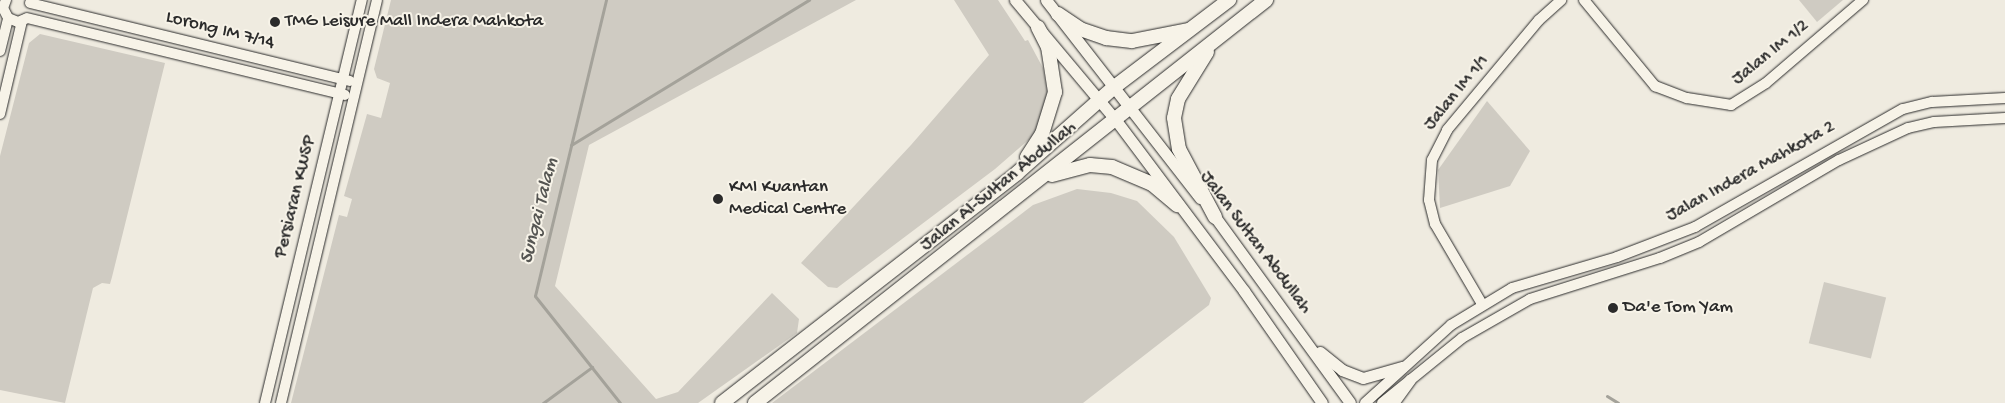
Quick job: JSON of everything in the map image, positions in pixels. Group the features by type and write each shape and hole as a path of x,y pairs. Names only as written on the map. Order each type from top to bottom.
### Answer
{"main road":[{"name":"Jalan Sultan Abdullah","path":"1015,0 1114,119 1176,205 1244,291 1322,403"},
{"name":"Jalan Sultan Abdullah","path":"1046,0 1215,218 1350,403"},
{"name":"Jalan Al-Sultan Abdullah","path":"722,403 1017,173 1113,88 1230,0"},
{"path":"1215,218 1179,149 1174,118 1178,99 1193,71 1208,52 1262,3"},
{"name":"Jalan Al-Sultan Abdullah","path":"755,403 1029,189 1128,107 1262,3"},
{"path":"1058,14 1080,29 1106,38 1132,41 1194,28"},
{"path":"1017,173 1042,134 1055,92 1052,62 1038,27"},
{"path":"1029,189 1068,168 1112,167 1152,184 1176,205"},
{"path":"1286,313 1330,362 1352,375 1363,378 1378,376 1402,367"},
{"path":"1393,403 1410,380"}],"street":[{"path":"0,51 6,0"},
{"name":"Persiaran KWSP","path":"265,403 362,0"},
{"name":"Persiaran KWSP","path":"281,403 377,0"},
{"name":"Jalan IM 1/1","path":"1482,304 1435,224 1429,200 1432,160 1447,130 1539,20 1561,0"},
{"name":"Jalan IM 1/2","path":"1584,0 1652,84 1667,92 1720,105 1740,102 1766,83 1863,0"},
{"path":"0,114 29,2"},
{"name":"Lorong IM 7/14","path":"29,2 357,83"},
{"name":"Lorong IM 7/14","path":"4,14 353,97"},
{"name":"Jalan Indera Mahkota 2","path":"1368,400 1450,325 1482,304 1512,288 1617,257 1695,227 1903,109 1932,102 2005,98"},
{"name":"Jalan Indera Mahkota 2","path":"1382,403 1462,338 1508,309 1540,295 1660,258 1699,242 1795,184 1881,139 1934,122 2005,118"},
{"path":"285,318 300,322"}],"shaded area":[{"path":"391,0 856,0 589,145 555,286 656,399 678,392 772,293 799,319 797,333 698,403 291,403 339,215 347,217 352,199 344,196 367,114 381,118 390,83 377,78 374,69"},
{"path":"954,0 998,0 1025,41 1028,40 1043,68 1048,95 1041,124 1033,136 995,169 837,288 828,287 801,263 911,145 989,55"},
{"path":"1799,0 1843,0 1817,22"},
{"path":"40,34 165,63 110,284 102,283 93,288 65,403 0,390 0,156 29,43"},
{"path":"1487,101 1530,151 1510,186 1440,208 1438,170"},
{"path":"1077,189 1111,193 1137,201 1174,237 1211,298 1209,305 1083,403 772,403 1033,205"},
{"path":"1824,282 1886,297 1871,359 1809,343"}],"waterway":[{"name":"Sungai Talam","path":"606,0 535,296 620,403"},
{"path":"571,145 809,0"},
{"path":"543,403 592,367"},
{"path":"1607,396 1618,403"}],"place":[{"name":"TMG Leisure Mall Indera Mahkota","path":"275,22"},
{"name":"KMI Kuantan Medical Centre","path":"718,199"},
{"name":"Da'e Tom Yam","path":"1613,308"}]}
